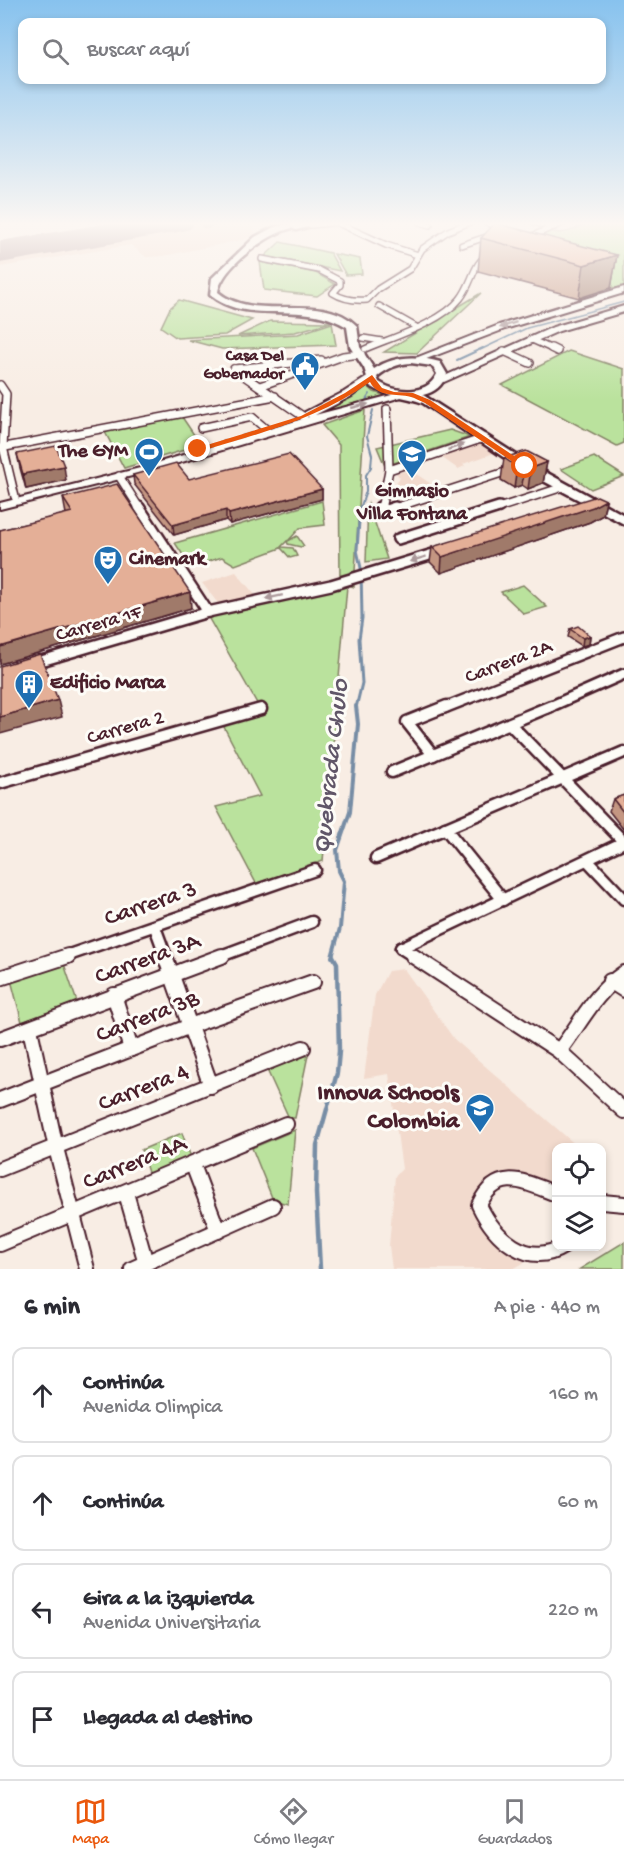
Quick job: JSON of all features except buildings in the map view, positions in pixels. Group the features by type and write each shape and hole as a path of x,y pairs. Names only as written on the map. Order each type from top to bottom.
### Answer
{"main road":[{"path":"215,281 213,293 217,298 243,307 315,309 330,312 352,326 353,342 370,354 401,360 428,361 440,368 441,380"},
{"path":"225,281 222,285 224,291 244,301 323,306 350,313 360,322 363,338 370,354 374,384 380,389 428,401 525,466 563,487 588,507 624,520"},
{"path":"418,359 502,327 624,290"},
{"path":"0,506 119,476 303,424 349,408 426,390 441,380 556,328 624,309"},
{"path":"0,500 140,466 304,417 348,394 386,365 401,360"},
{"path":"426,390 434,399 537,466 624,513"}],"street":[{"path":"340,281 340,285 333,293 336,296 354,300 370,300 378,290 391,281"},
{"path":"304,417 234,369 370,354 384,340 416,327 451,307 460,299 468,281"},
{"path":"379,306 416,327"},
{"path":"363,338 384,340"},
{"path":"530,339 557,351"},
{"path":"504,351 530,363"},
{"path":"260,386 336,359"},
{"path":"0,385 3,394 2,448 15,497"},
{"path":"2,448 275,396"},
{"path":"387,409 389,470 380,507 386,510 525,466"},
{"path":"201,428 252,417 266,429"},
{"path":"389,470 484,438"},
{"path":"119,476 208,612"},
{"path":"398,539 563,487"},
{"name":"Carrera 1F","path":"22,667 208,612 344,582 457,547"},
{"name":"Carrera 2A","path":"434,755 407,722 622,641"},
{"path":"392,772 624,674"},
{"name":"Carrera 2","path":"0,783 261,709"},
{"path":"510,724 624,842 401,948 559,1051 624,1111"},
{"path":"376,858 624,752"},
{"path":"446,828 503,900"},
{"path":"588,861 624,899"},
{"name":"Carrera 3","path":"0,978 155,927 315,870"},
{"name":"Carrera 3A","path":"0,1039 312,922"},
{"path":"155,927 211,1086"},
{"path":"559,1051 571,1037 589,1003 610,981 624,973"},
{"path":"610,981 624,990"},
{"name":"Carrera 3B","path":"0,1100 190,1026 313,982"},
{"path":"114,995 131,1049"},
{"path":"30,1029 56,1148 87,1269"},
{"name":"Carrera 4","path":"0,1169 303,1048"},
{"name":"Carrera 4A","path":"0,1244 193,1165 286,1124"},
{"path":"193,1165 218,1231"},
{"path":"552,1193 509,1180 492,1183 483,1193 479,1205 488,1226 502,1243 520,1255 532,1259 545,1258 556,1251"},
{"path":"126,1193 139,1266 273,1206"}],"shaded area":[{"path":"479,444 491,452 497,452 463,464 465,466 458,469 441,457"},
{"name":"Gimnasio Villa Fontana","path":"410,470 439,489 431,492 424,487 418,489 414,485 409,489 401,487 396,482 400,478 396,473"},
{"path":"236,572 255,595 220,606 202,583"},
{"name":"Innova Schools Colombia","path":"404,969 454,1039 573,1143 552,1143 552,1190 497,1177 482,1185 474,1205 485,1229 502,1250 525,1262 513,1269 392,1269 389,1246 395,1176 402,1169 389,1074 364,1078 375,995 388,971"}],"green space":[{"path":"263,281 330,281 335,284 317,296 264,290"},
{"path":"590,281 624,281 624,287 615,288"},
{"path":"481,293 417,353 384,352"},
{"path":"179,300 252,320 225,335 177,338 161,327 170,308"},
{"path":"270,321 331,322 295,332 238,336"},
{"path":"332,323 336,345 222,349 188,340 298,334"},
{"path":"569,351 624,369 624,443 617,446 502,385"},
{"path":"367,385 374,392 390,397 350,405 318,418 314,415 352,397"},
{"path":"365,410 354,587 340,582 339,445 322,425"},
{"path":"182,417 201,445 124,468 105,432"},
{"path":"450,430 470,437 385,466 377,447"},
{"path":"594,457 624,476 591,489 561,469"},
{"path":"322,501 325,525 300,528 288,541 297,536 304,546 288,544 287,541 281,547 293,548 297,556 290,558 281,548 235,565 222,557 191,567 175,543"},
{"path":"368,502 387,559 366,562"},
{"path":"523,585 547,607 524,614 501,592"},
{"path":"347,586 323,861 257,885 216,807 260,796 223,725 263,714 208,617"},
{"path":"63,961 77,1002 22,1022 11,980"},
{"path":"308,1055 295,1118 289,1118 267,1070"},
{"path":"295,1130 288,1204 273,1200 252,1148"},
{"path":"182,1133 192,1160 150,1179 141,1150"},
{"path":"624,1242 624,1269 580,1269"}],"waterway":[{"path":"480,350 527,328 624,302"},
{"path":"457,360 483,348"},
{"path":"366,400 370,394"},
{"name":"Quebrada Chulo","path":"360,509 366,491 366,475 371,467 372,455 367,436 373,410"},
{"name":"Quebrada Chulo","path":"356,707 362,683 359,639 362,618 361,568 357,550 360,507"},
{"name":"Quebrada Chulo","path":"332,957 340,928 344,881 339,871 337,850 350,812 358,724 356,707"},
{"name":"Quebrada Chulo","path":"320,1269 316,1193 317,1145 337,1073 339,1051 337,963 333,956"}],"place":[{"name":"Casa Del Gobernador","path":"305,392"},
{"name":"The GYM","path":"149,478"},
{"name":"Gimnasio Villa Fontana","path":"412,480"},
{"name":"Cinemark","path":"108,586"},
{"name":"Edificio Marca","path":"29,710"},
{"name":"Innova Schools Colombia","path":"480,1134"}],"route":[{"path":"198,449 304,417 357,389 372,377 372,382 384,392 410,394 428,401 525,466"}]}
